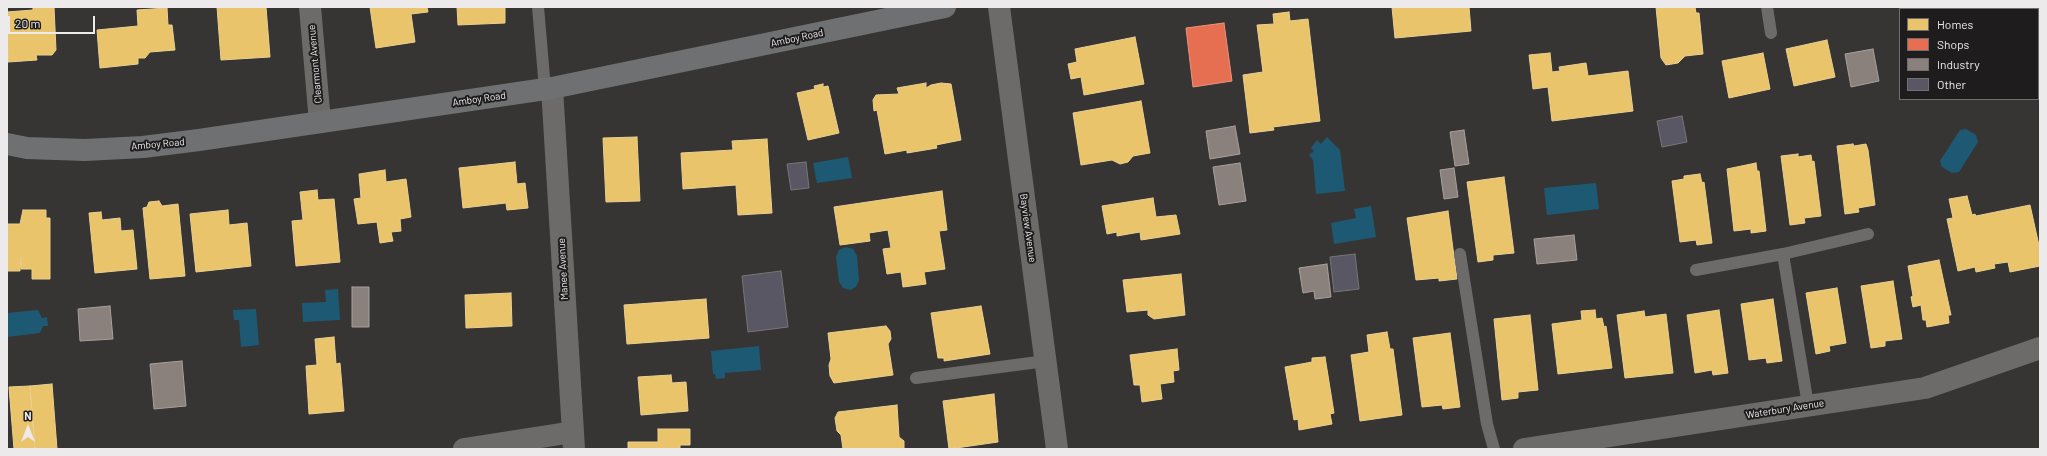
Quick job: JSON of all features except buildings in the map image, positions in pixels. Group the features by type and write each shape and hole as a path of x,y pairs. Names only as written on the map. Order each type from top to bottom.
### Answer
{"main road":[{"name":"Amboy Road","path":"7,144 28,148 85,150 142,147 549,89 945,7"}],"street":[{"name":"Clearmont Avenue","path":"310,7 320,122"},
{"name":"Bayview Avenue","path":"999,7 1057,449"},
{"name":"Manee Avenue","path":"549,89 573,441"},
{"name":"Waterbury Avenue","path":"1524,449 1924,388 2040,348"},
{"path":"464,449 573,441"}],"lane":[{"path":"538,7 549,89"},
{"path":"1767,7 1771,33"},
{"path":"1696,270 1783,254 1868,234"},
{"path":"1460,254 1487,424 1494,449"},
{"path":"1783,254 1808,406"},
{"path":"916,378 1046,361"}],"water":[{"path":"1966,129 1976,135 1978,142 1959,172 1952,173 1942,167 1940,161 1960,130"},
{"path":"1327,137 1340,150 1345,191 1316,194 1313,160 1309,155 1314,151 1311,148 1317,140 1321,144"},
{"path":"848,157 852,178 817,183 813,163"},
{"path":"1596,183 1599,209 1547,215 1544,188"},
{"path":"1371,206 1376,237 1334,244 1331,223 1356,218 1354,209"},
{"path":"846,247 853,249 857,256 859,280 856,287 850,290 843,288 839,282 836,257 839,250"},
{"path":"338,289 340,320 303,322 302,303 326,302 325,290"},
{"path":"256,309 259,345 241,347 239,320 234,320 233,310"},
{"path":"38,310 42,318 47,317 48,326 43,326 40,333 7,337 7,313"},
{"path":"759,346 761,370 725,373 725,378 716,379 715,374 713,374 711,351"}]}
